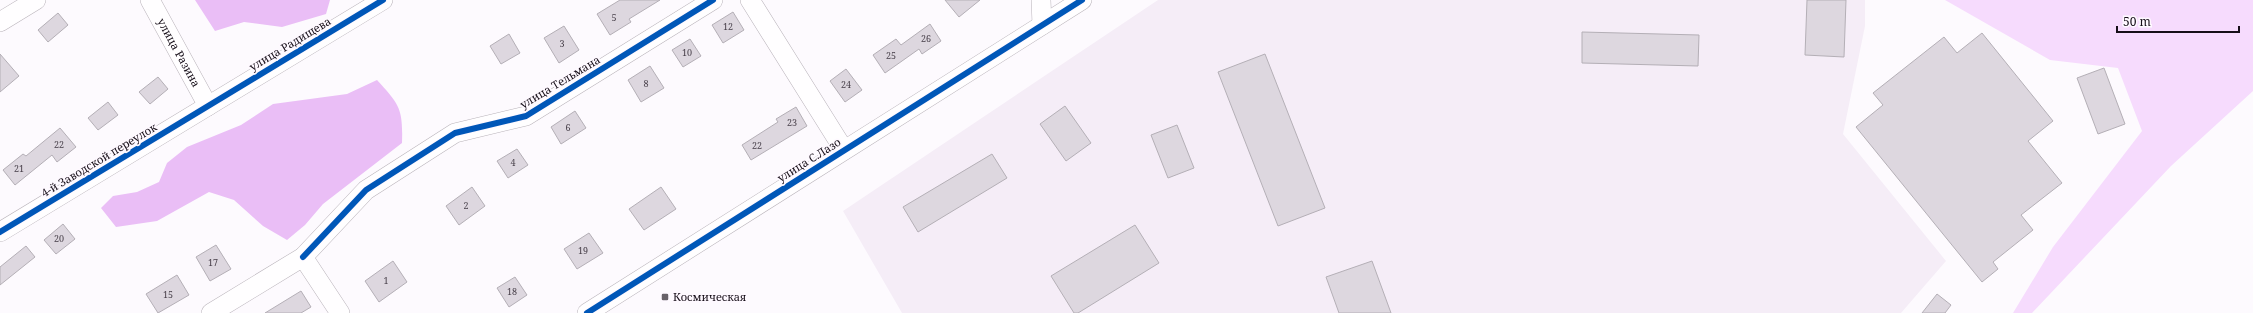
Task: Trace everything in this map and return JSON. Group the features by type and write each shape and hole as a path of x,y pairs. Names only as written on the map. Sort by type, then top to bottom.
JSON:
{"street":[{"path":"0,22 36,0"},
{"name":"улица Разина","path":"150,0 208,106"},
{"name":"улица Радищева","path":"208,106 383,0"},
{"name":"улица Тельмана","path":"211,313 303,257 366,190 455,133 526,116 713,0"},
{"path":"750,0 844,150"},
{"path":"1041,0 1042,25"},
{"name":"улица С.Лазо","path":"587,313 1082,0"},
{"name":"4-й Заводской переулок","path":"0,232 208,106"},
{"path":"303,257 340,313"}],"shaded area":[{"path":"195,0 330,0 326,14 282,27 244,22 215,31"},
{"path":"1158,0 1865,0 1865,26 1843,134 1946,261 1901,313 902,313 843,211"},
{"path":"1945,0 2253,0 2253,91 2171,166 2032,313 2013,313 2053,247 2142,131 2118,68 2050,60"},
{"path":"377,80 391,96 401,115 402,143 323,204 305,225 287,240 263,226 234,200 209,192 157,221 116,227 101,208 113,196 137,192 159,182 167,163 187,147 241,125 273,104 347,94"}],"building":[{"path":"620,0 660,0 629,19 631,22 610,35 597,14"},
{"path":"945,0 980,0 959,17"},
{"path":"1807,0 1846,0 1844,57 1805,55"},
{"path":"733,12 744,30 723,43 712,25"},
{"path":"58,13 68,25 48,42 38,30"},
{"path":"930,24 941,41 922,54 919,49 885,73 873,55 896,39 901,45"},
{"path":"564,26 579,50 559,63 544,38"},
{"path":"1582,32 1699,35 1698,66 1582,63"},
{"path":"1982,33 2053,121 2028,141 2062,183 2021,215 2033,230 1993,262 1998,269 1982,282 1856,127 1883,105 1873,93 1944,37 1957,53"},
{"path":"509,34 520,53 501,64 490,46"},
{"path":"690,39 701,56 683,67 672,50"},
{"path":"0,54 19,76 0,92"},
{"path":"1265,54 1325,208 1278,226 1218,72"},
{"path":"650,66 664,88 641,102 628,80"},
{"path":"2104,68 2125,124 2098,134 2077,78"},
{"path":"846,69 862,90 845,102 830,81"},
{"path":"158,77 168,89 150,104 139,92"},
{"path":"108,102 118,115 98,130 88,118"},
{"path":"1065,106 1091,143 1066,161 1040,124"},
{"path":"796,107 807,126 751,160 742,145 778,122 776,119"},
{"path":"575,111 586,128 561,144 551,127"},
{"path":"1177,125 1194,168 1168,178 1151,135"},
{"path":"60,128 76,147 57,162 52,155 15,185 3,170 23,154 26,156"},
{"path":"517,149 528,165 508,178 497,161"},
{"path":"992,154 1007,178 918,232 903,207"},
{"path":"472,187 485,206 459,225 446,206"},
{"path":"661,187 676,209 644,230 629,209"},
{"path":"63,224 75,239 56,254 44,240"},
{"path":"1135,225 1159,263 1078,313 1074,313 1051,276"},
{"path":"589,233 603,253 577,269 564,249"},
{"path":"216,245 231,269 210,281 196,257"},
{"path":"26,246 35,257 0,285 0,267"},
{"path":"393,261 407,282 379,302 365,281"},
{"path":"1372,261 1391,313 1339,313 1326,277"},
{"path":"177,275 189,295 158,313 146,294"},
{"path":"515,277 527,295 509,307 497,288"},
{"path":"301,291 311,307 301,313 265,313"},
{"path":"1937,294 1951,305 1945,313 1922,313"}],"cycle path":[{"path":"0,232 383,0"},
{"path":"303,257 366,190 455,133 526,116 713,0"},
{"path":"587,313 1082,0"}],"place":[{"name":"Космическая","path":"665,297"}]}
